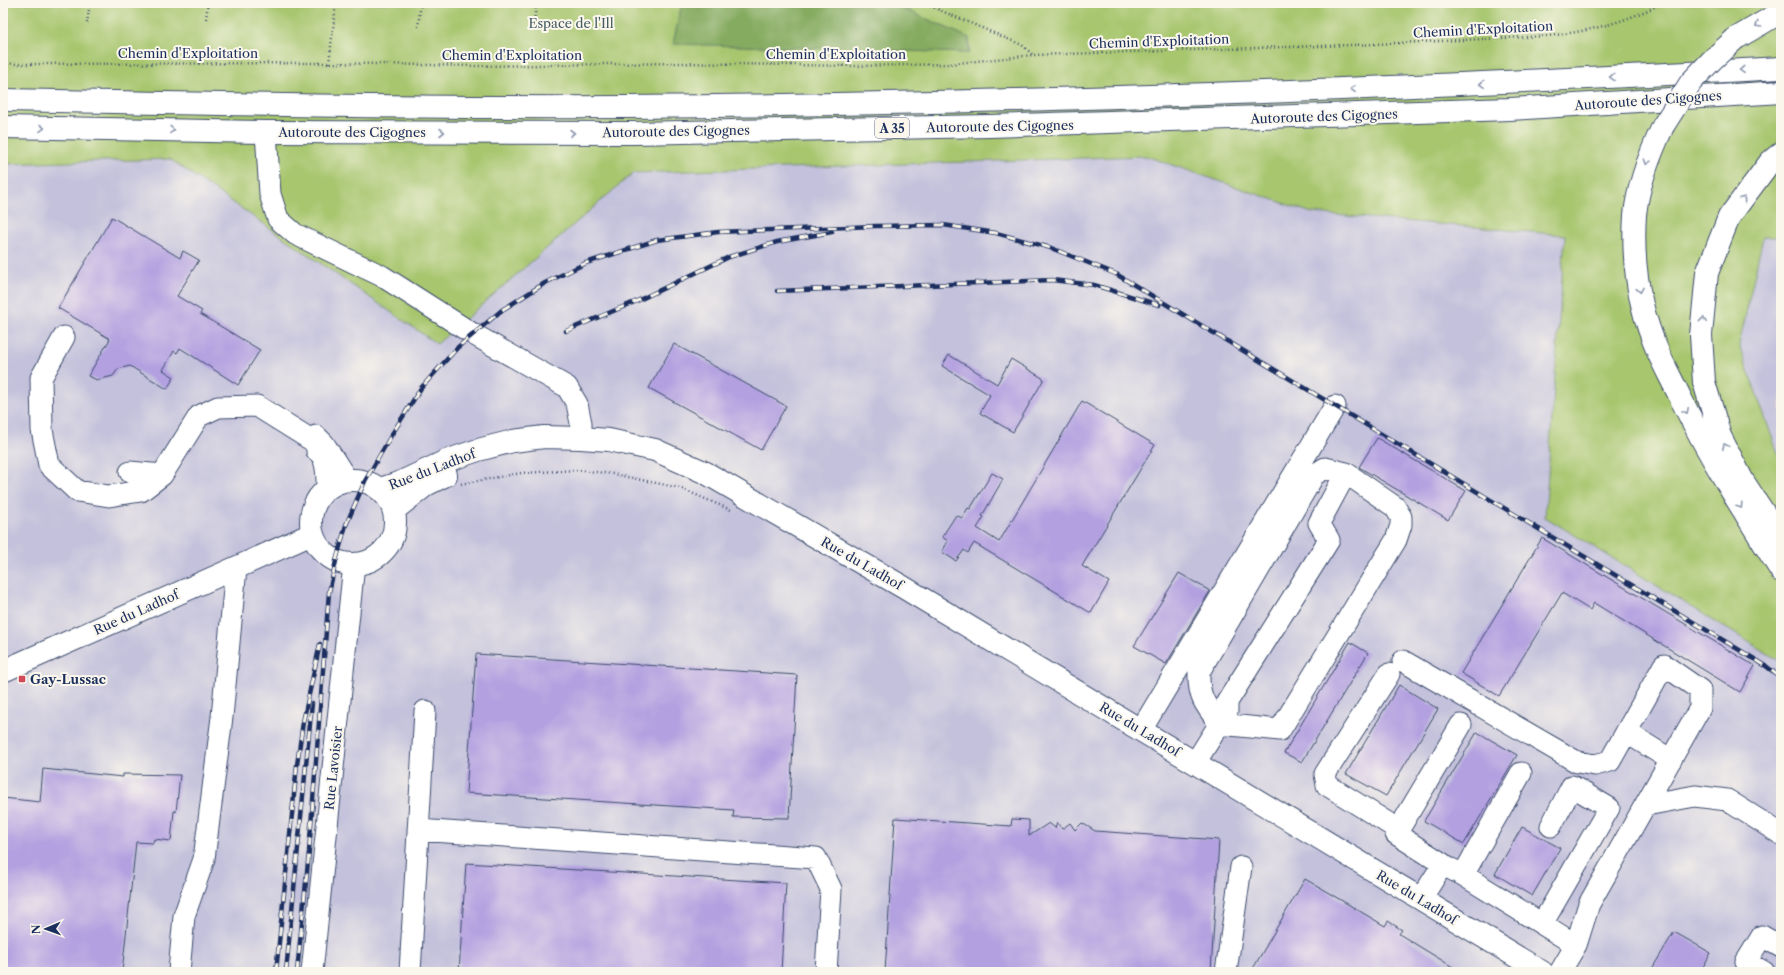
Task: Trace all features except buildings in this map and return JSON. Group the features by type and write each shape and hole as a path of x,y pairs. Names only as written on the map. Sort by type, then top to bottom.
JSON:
{"main road":[{"path":"1781,12 1735,39 1691,82 1663,126 1647,160 1635,214 1635,262 1643,306 1657,351 1699,437 1735,482 1769,530 1781,571"},
{"name":"Autoroute des Cigognes","path":"3,100 448,107 632,107 989,101 1339,90 1781,68"},
{"name":"Autoroute des Cigognes","path":"3,127 266,132 634,133 990,126 1510,109 1781,92"},
{"path":"1735,482 1704,382 1701,335 1707,273 1729,216 1770,162 1781,153"},
{"name":"Rue du Ladhof","path":"380,489 399,483 446,461 485,448 513,441 544,437 582,438 609,440 655,450 706,473 903,587 1542,972"},
{"name":"Rue du Ladhof","path":"394,510 426,485 445,476 480,463 537,452 584,450 653,460 700,475 736,490"},
{"path":"352,479 365,481 380,489 389,499 394,510 396,527 390,544 374,559 354,564 336,561 323,552 312,534 311,515 319,496 334,483 352,479"},
{"name":"Rue du Ladhof","path":"3,671 312,534"}],"street":[{"path":"266,132 270,194 278,219 295,234 382,276 473,334 567,387 577,404 582,438"},
{"path":"64,337 41,378 42,430 49,465 77,492 109,496 141,491 162,475 199,416 218,407 239,405 257,406 313,441 326,467 327,489"},
{"path":"239,405 249,399 258,399 306,426 324,444 347,480"},
{"path":"1141,730 1335,406"},
{"path":"1325,468 1346,473 1395,507 1401,517 1401,525 1396,540 1280,730 1220,724 1203,702 1198,688 1199,672 1314,475 1325,468"},
{"path":"130,472 162,475"},
{"path":"1195,763 1228,712 1227,702 1329,540 1319,523 1346,473"},
{"name":"Rue Lavoisier","path":"312,972 354,564"},
{"path":"179,972 184,916 204,859 222,717 236,568"},
{"path":"1399,830 1327,785 1325,774 1396,668 1577,762 1595,764 1610,761 1664,665 1700,690 1700,708 1589,904 1576,945 1560,972"},
{"path":"410,972 425,710"},
{"path":"1461,725 1396,834 1576,945"},
{"path":"1626,732 1671,760"},
{"path":"1463,875 1521,774"},
{"path":"1542,924 1609,808 1572,786 1551,826"},
{"path":"1646,805 1695,796 1727,800 1781,834"},
{"path":"418,830 816,858 832,889 826,972"},
{"path":"1420,899 1443,864"},
{"path":"1226,972 1240,867"},
{"path":"1764,972 1746,962 1762,936 1781,947"}],"path":[{"path":"87,23 90,3"},
{"path":"206,19 208,3"},
{"path":"313,3 336,4 329,63"},
{"path":"418,27 421,3"},
{"path":"534,25 536,3"},
{"path":"923,3 1022,45 1033,55"},
{"name":"Chemin d'Exploitation","path":"3,62 14,64 329,63 478,66 677,63 853,66 950,64 1033,55 1354,45 1547,36 1577,33 1619,23 1663,3"},
{"path":"458,485 521,473 579,470 613,474 680,488 734,512"}],"shaded area":[{"path":"1146,156 1312,213 1566,235 1545,517 1778,660 1781,665 1781,972 3,972 3,164 170,159 233,203 446,336 633,173"},
{"path":"1763,237 1781,237 1781,462 1739,345"}],"green space":[{"name":"Espace de l'Ill","path":"3,3 682,3 674,43 969,53 969,38 891,3 1781,3 1781,237 1763,237 1739,345 1781,462 1781,665 1778,660 1545,517 1565,235 1312,213 1146,156 633,173 437,344 170,159 3,164"},
{"path":"682,3 891,3 969,38 969,53 673,44"}],"railway":[{"path":"297,972 309,852 329,592 346,525 365,481 421,388 458,347 502,310 545,283 586,263 657,240 718,232 943,225 996,233 1051,248 1116,274 1766,666 1781,678"},
{"path":"566,331 637,301 729,257 777,242 832,232"},
{"path":"777,291 1052,280 1094,285 1159,305"},
{"path":"276,972 297,765 303,722 320,644"},
{"path":"286,972 312,703"}],"place":[{"name":"Gay-Lussac","path":"22,679"}]}
